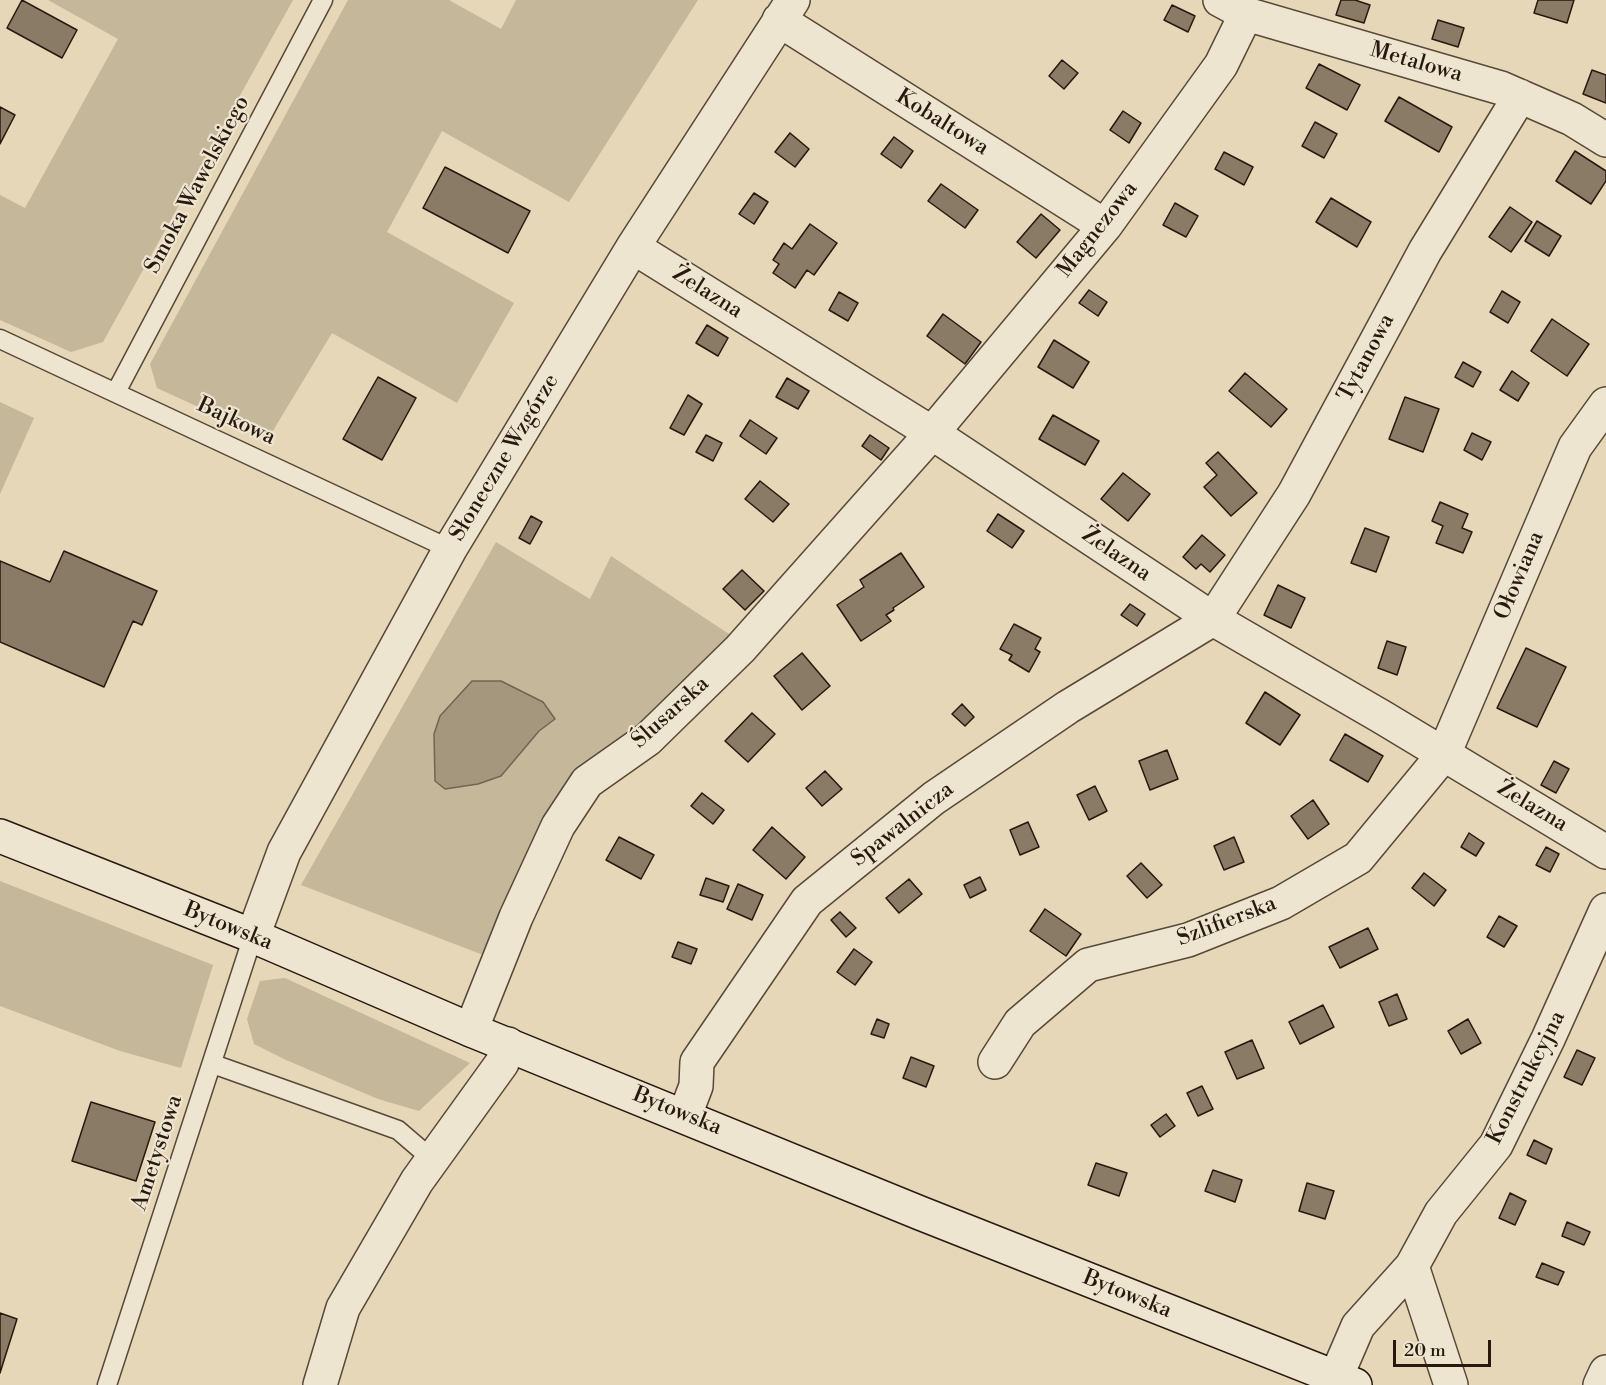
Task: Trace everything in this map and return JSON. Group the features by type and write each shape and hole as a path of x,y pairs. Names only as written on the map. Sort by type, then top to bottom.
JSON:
{"street":[{"name":"Metalowa","path":"1233,7 1501,88 1572,119 1606,140"},
{"name":"Magnezowa","path":"932,433 1105,226 1221,65 1233,7"},
{"name":"Kobaltowa","path":"786,10 1105,226"},
{"name":"Słoneczne Wzgórze","path":"254,936 284,852 450,549 633,247 786,10"},
{"name":"Tytanowa","path":"1213,619 1294,494 1425,251 1520,96"},
{"name":"Żelazna","path":"633,247 932,433 1213,619 1606,852"},
{"name":"Ołowiana","path":"1444,754 1575,447 1606,404"},
{"name":"Ślusarska","path":"471,1030 516,917 553,836 587,782 648,739 740,649 932,433"},
{"name":"Spawalnicza","path":"685,1115 696,1086 697,1062 807,901 934,798 1068,707 1213,619"},
{"name":"Szlifierska","path":"995,1062 1020,1023 1088,965 1188,940 1281,903 1358,858 1444,754"},
{"name":"Bytowska","path":"0,836 254,936 471,1030 685,1115 920,1213 1346,1381"},
{"name":"Konstrukcyjna","path":"1346,1381 1358,1326 1412,1266 1441,1214 1496,1145 1548,1039 1606,910"},
{"path":"320,1385 343,1308 417,1181 502,1062 508,1044"},
{"path":"1412,1266 1451,1385"},
{"path":"1600,1385 1606,1372"}],"lane":[{"name":"Smoka Wawelskiego","path":"116,392 323,0"},
{"name":"Bajkowa","path":"0,339 450,549"},
{"name":"Ametystowa","path":"107,1385 254,936"},
{"path":"213,1064 398,1130 433,1160"}],"shaded area":[{"path":"48,0 293,0 103,342 71,352 0,320 0,195 25,208 118,39"},
{"path":"348,0 449,0 501,29 516,0 698,0 569,202 442,131 387,232 514,303 457,403 332,333 268,439 157,388 150,364"},
{"path":"0,402 34,418 0,494"},
{"path":"496,542 590,599 611,556 741,642 580,777 491,958 301,885","holes":["524,694 543,702 555,719 539,731 501,776 478,784 445,789 434,764 434,750"]},
{"path":"472,681 501,681 543,702 555,719 539,731 501,776 478,784 445,789 435,781 434,734 440,716"},
{"path":"0,881 213,965 181,1068 120,1051 0,1006"},
{"path":"284,978 470,1063 419,1111 378,1099 286,1060 254,1044 247,1019 260,981"}],"building":[{"path":"22,0 77,30 62,58 7,28"},
{"path":"1341,0 1355,0 1370,5 1364,23 1336,15"},
{"path":"1538,0 1574,0 1567,23 1534,13"},
{"path":"1172,5 1195,16 1188,32 1164,20"},
{"path":"1438,20 1464,28 1458,47 1432,39"},
{"path":"1062,60 1078,73 1064,89 1049,76"},
{"path":"1319,64 1360,85 1347,110 1306,88"},
{"path":"1592,70 1606,75 1606,103 1583,94"},
{"path":"1399,97 1452,127 1439,152 1385,121"},
{"path":"0,107 15,115 0,144"},
{"path":"1123,111 1141,123 1129,143 1110,130"},
{"path":"1315,122 1337,134 1324,158 1302,146"},
{"path":"790,133 809,149 795,167 775,152"},
{"path":"894,137 913,151 901,168 881,154"},
{"path":"1575,151 1606,171 1606,181 1591,204 1556,181"},
{"path":"1224,152 1253,167 1244,185 1215,169"},
{"path":"445,167 530,211 508,253 423,208"},
{"path":"941,184 978,210 965,228 928,201"},
{"path":"754,193 768,202 754,224 739,214"},
{"path":"1331,198 1371,222 1357,247 1316,222"},
{"path":"1175,203 1198,216 1186,237 1163,225"},
{"path":"1510,207 1532,222 1511,252 1489,237"},
{"path":"1041,214 1060,230 1036,258 1017,242"},
{"path":"1537,221 1561,236 1549,256 1525,241"},
{"path":"810,224 837,243 814,275 807,270 795,288 773,273 779,264 773,260 784,243 792,249"},
{"path":"1089,290 1107,302 1098,316 1079,303"},
{"path":"1502,291 1520,302 1508,323 1490,312"},
{"path":"839,292 858,303 848,321 829,310"},
{"path":"943,314 981,342 965,364 927,336"},
{"path":"1552,319 1589,344 1567,376 1531,351"},
{"path":"707,325 728,338 718,356 696,343"},
{"path":"1054,340 1089,362 1073,388 1038,367"},
{"path":"1463,362 1481,372 1473,387 1455,377"},
{"path":"1512,371 1529,383 1518,401 1500,390"},
{"path":"1245,373 1287,409 1271,427 1229,391"},
{"path":"378,377 416,398 382,460 343,439"},
{"path":"787,378 809,391 798,409 776,397"},
{"path":"688,395 702,404 684,435 670,428"},
{"path":"1405,397 1439,409 1423,452 1389,439"},
{"path":"1053,415 1099,441 1085,465 1039,439"},
{"path":"750,420 777,438 766,454 740,436"},
{"path":"1472,433 1491,442 1482,460 1464,450"},
{"path":"706,435 722,443 713,461 696,452"},
{"path":"870,435 889,448 881,460 862,446"},
{"path":"1218,452 1257,493 1231,516 1204,487 1217,475 1206,463"},
{"path":"1123,473 1150,494 1128,521 1101,499"},
{"path":"760,481 789,504 773,522 745,499"},
{"path":"1440,502 1468,514 1462,528 1472,532 1463,553 1436,543 1443,526 1432,521"},
{"path":"998,514 1024,531 1012,548 987,531"},
{"path":"531,516 542,522 530,544 519,538"},
{"path":"1365,528 1389,537 1376,572 1351,563"},
{"path":"1202,535 1225,555 1210,572 1201,564 1196,569 1183,557"},
{"path":"64,551 157,591 142,625 133,621 104,687 0,642 0,561 50,582"},
{"path":"901,553 924,587 886,615 891,621 861,641 837,605 864,587 860,580"},
{"path":"742,570 764,591 745,610 723,589"},
{"path":"1278,585 1305,598 1291,628 1264,615"},
{"path":"1130,604 1145,614 1137,626 1121,615"},
{"path":"1014,624 1041,638 1035,649 1040,652 1029,672 1009,660 1012,655 1000,649"},
{"path":"1387,641 1406,647 1397,675 1378,668"},
{"path":"1526,648 1566,667 1537,727 1497,708"},
{"path":"802,653 830,686 802,710 774,676"},
{"path":"1265,692 1300,715 1280,745 1246,723"},
{"path":"962,704 974,717 965,726 952,714"},
{"path":"752,713 775,734 748,762 725,741"},
{"path":"1345,734 1383,756 1368,782 1330,760"},
{"path":"1167,750 1178,779 1150,790 1139,761"},
{"path":"1554,761 1569,769 1556,793 1541,785"},
{"path":"825,771 842,789 822,806 806,788"},
{"path":"1095,786 1107,811 1089,820 1077,795"},
{"path":"702,793 724,810 713,824 691,806"},
{"path":"1313,800 1329,824 1308,839 1291,816"},
{"path":"1028,822 1039,847 1020,855 1010,830"},
{"path":"772,827 805,857 786,879 753,850"},
{"path":"1469,833 1484,843 1476,856 1461,847"},
{"path":"619,837 654,855 641,879 606,860"},
{"path":"1234,837 1244,862 1224,870 1214,846"},
{"path":"1546,847 1559,854 1550,872 1536,865"},
{"path":"1141,863 1162,885 1147,898 1127,876"},
{"path":"1424,873 1446,890 1434,906 1412,888"},
{"path":"980,877 986,890 970,898 964,885"},
{"path":"706,878 729,886 723,902 700,895"},
{"path":"909,879 922,894 899,913 886,898"},
{"path":"738,884 763,895 752,920 727,909"},
{"path":"1045,909 1081,934 1066,956 1030,931"},
{"path":"840,912 856,928 846,937 831,920"},
{"path":"1499,916 1517,926 1504,947 1487,937"},
{"path":"1368,928 1378,949 1340,968 1329,947"},
{"path":"678,942 697,949 691,964 672,957"},
{"path":"854,949 872,962 855,985 837,972"},
{"path":"1397,994 1407,1019 1389,1026 1379,1002"},
{"path":"1323,1005 1334,1027 1300,1044 1289,1022"},
{"path":"877,1019 889,1024 884,1038 871,1034"},
{"path":"1468,1019 1481,1043 1461,1054 1448,1031"},
{"path":"1252,1040 1264,1068 1237,1079 1225,1052"},
{"path":"1577,1050 1595,1058 1582,1085 1564,1077"},
{"path":"911,1057 934,1066 926,1087 903,1078"},
{"path":"1202,1086 1213,1109 1198,1116 1187,1093"},
{"path":"91,1102 155,1122 136,1181 72,1161"},
{"path":"1166,1114 1175,1126 1160,1137 1151,1125"},
{"path":"1534,1140 1552,1149 1546,1164 1527,1155"},
{"path":"1096,1163 1127,1173 1119,1196 1088,1185"},
{"path":"1213,1170 1242,1180 1235,1202 1205,1191"},
{"path":"1307,1183 1334,1191 1325,1219 1299,1211"},
{"path":"1510,1193 1526,1201 1515,1225 1499,1218"},
{"path":"1567,1222 1590,1232 1584,1245 1562,1236"},
{"path":"1542,1263 1564,1272 1558,1285 1536,1277"},
{"path":"0,1313 17,1319 0,1373"}]}
